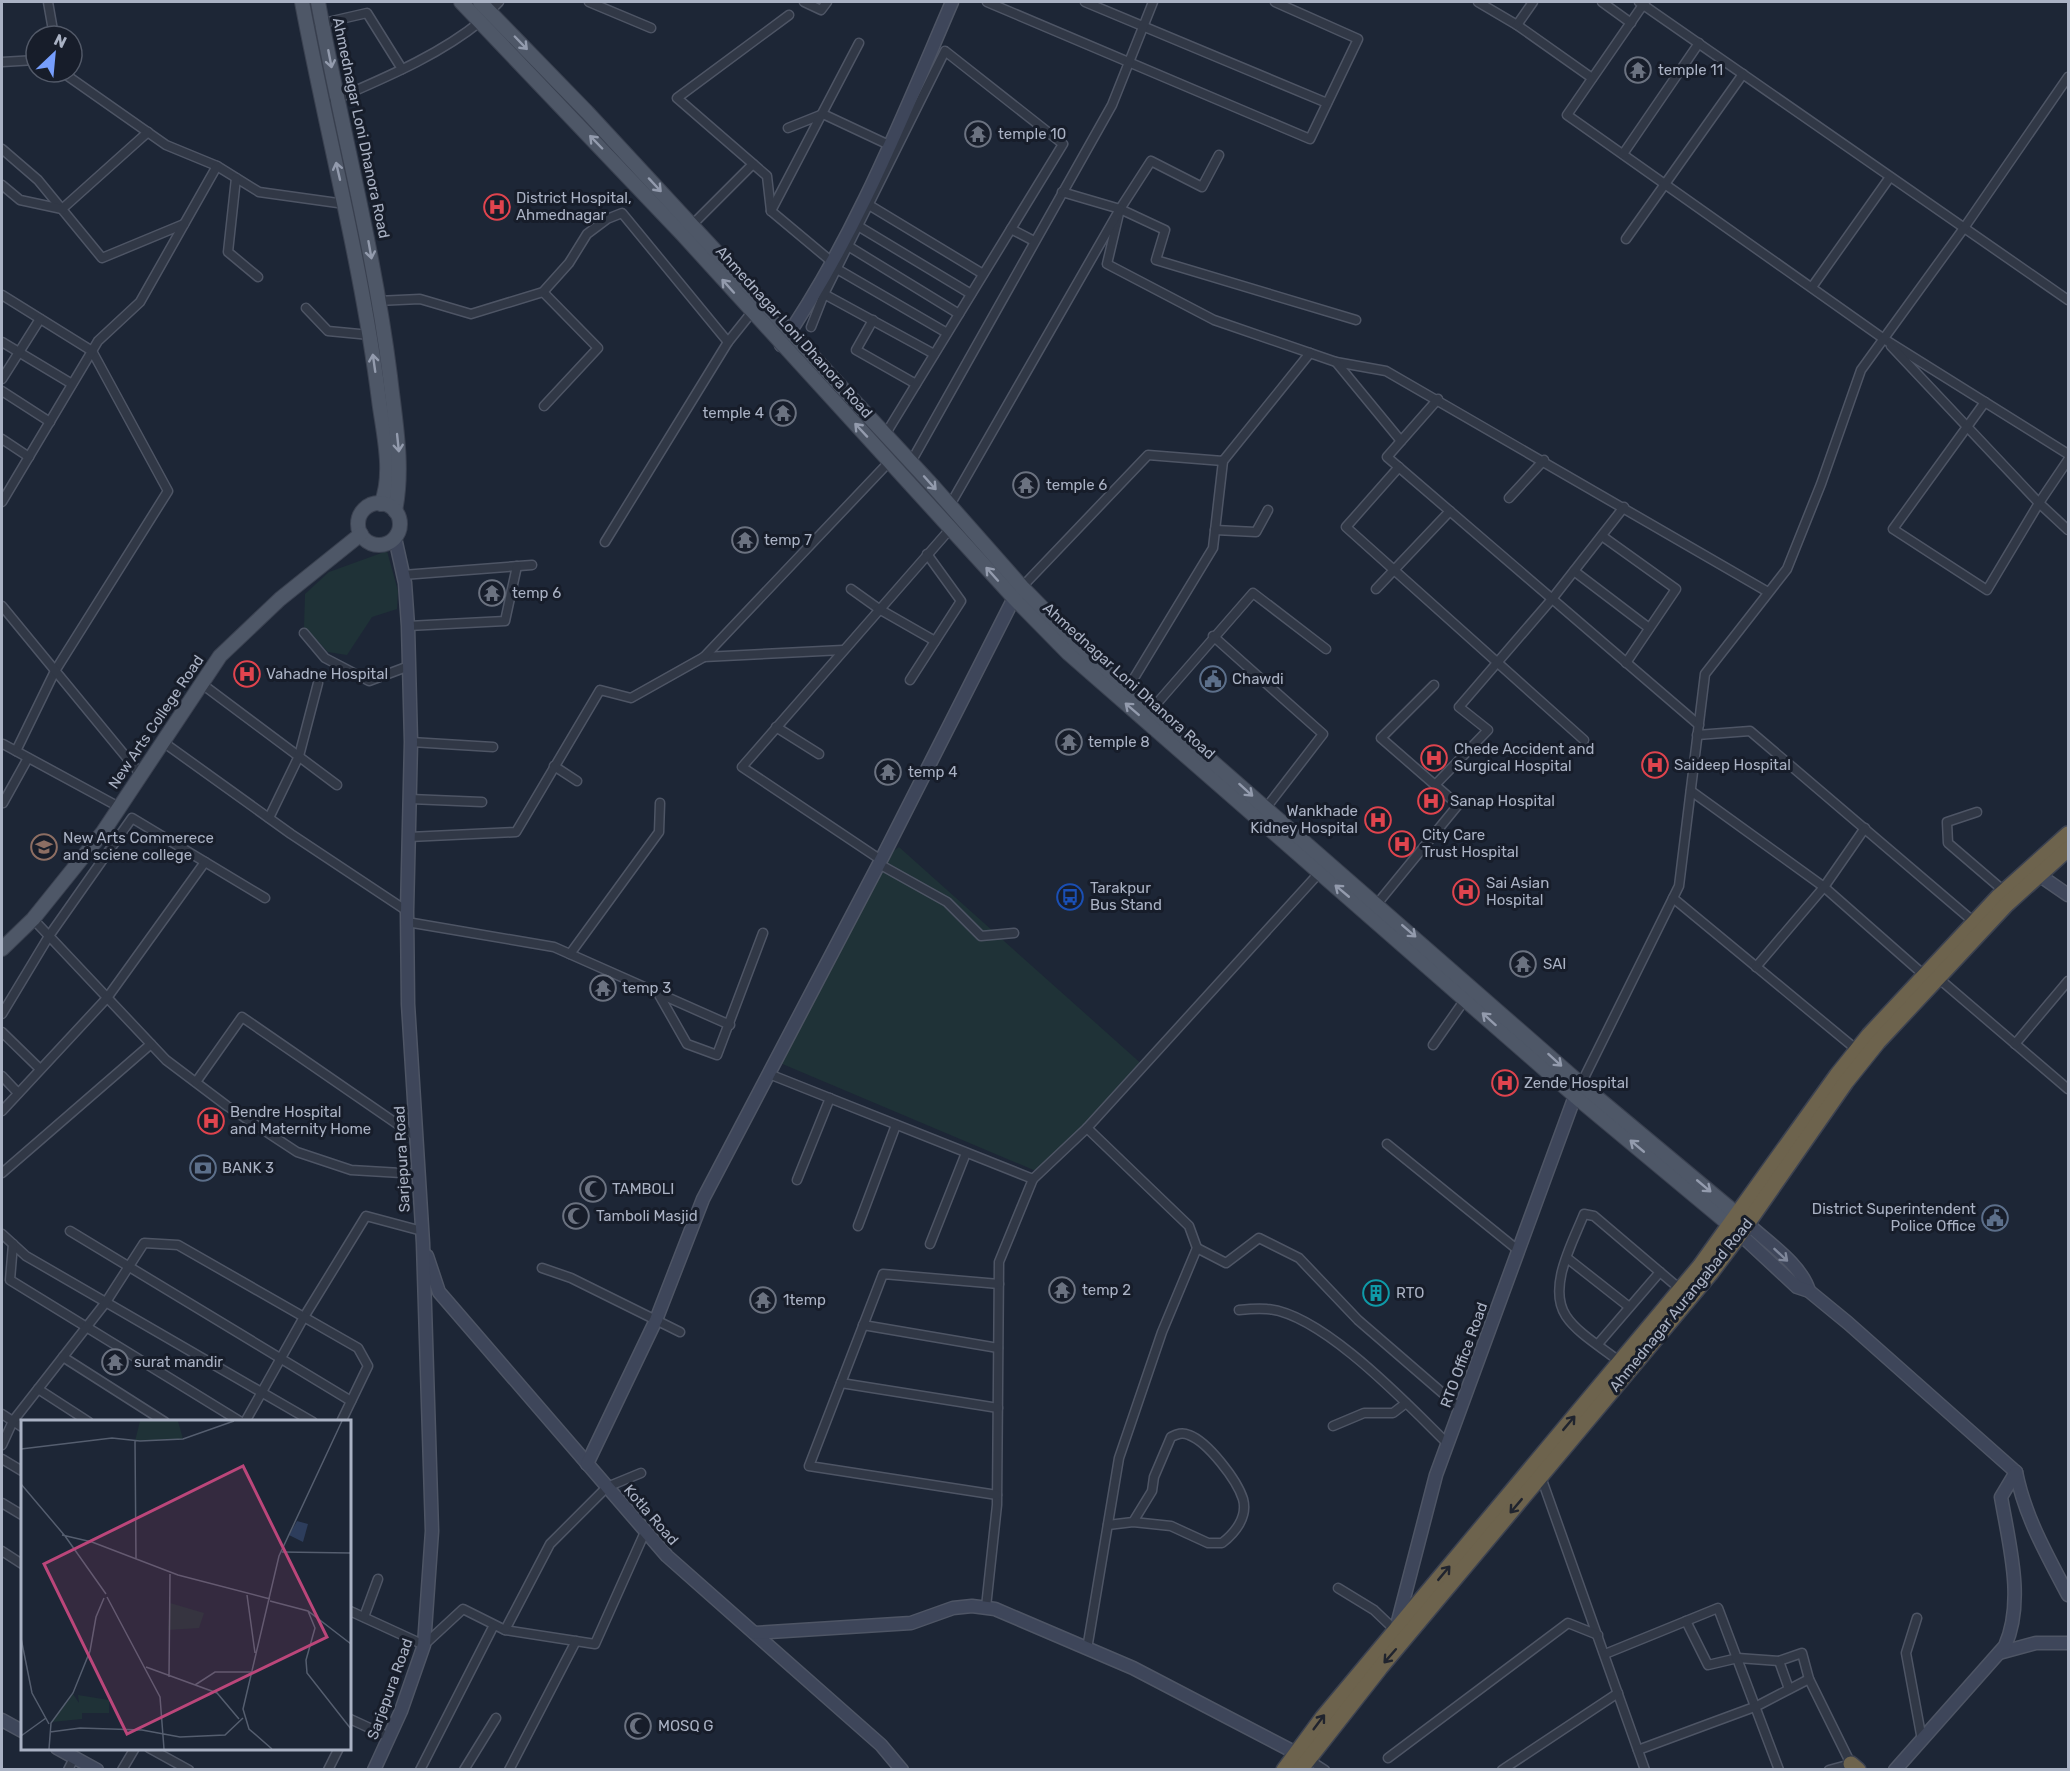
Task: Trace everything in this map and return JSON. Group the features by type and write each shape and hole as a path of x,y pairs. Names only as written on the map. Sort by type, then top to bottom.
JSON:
{"highway":[{"path":"1284,1770 1302,1760 1323,1717 1680,1289 1739,1224 1857,1050 1930,976 1974,922 2004,891 2068,834"},
{"name":"Ahmednagar Aurangabad Road","path":"1302,1760 1541,1477 1930,976 2068,849"}],"main road":[{"name":"Ahmednagar Loni Dhanora Road","path":"302,2 370,335 385,452 386,483 381,504"},
{"name":"Ahmednagar Loni Dhanora Road","path":"318,2 353,162 379,301 398,446 400,489 395,511"},
{"name":"Ahmednagar Loni Dhanora Road","path":"461,2 487,9 692,225 950,505 1068,653 1466,998 1739,1224"},
{"name":"Ahmednagar Loni Dhanora Road","path":"487,9 620,167 951,528 1018,592 1377,904 1578,1090"},
{"path":"381,504 395,511 400,520 400,529 395,538 387,544 377,545 368,542 358,526 363,511 370,506 381,504"},
{"name":"New Arts College Road","path":"2,950 33,919 119,807 220,656 280,599 361,534"}],"street":[{"path":"48,2 52,24"},
{"path":"589,2 651,28"},
{"path":"804,2 821,10 827,2"},
{"path":"811,327 835,265 952,2"},
{"path":"987,2 1310,139 1358,39 1275,2"},
{"path":"1085,2 1327,103"},
{"path":"911,462 1112,105 1152,2"},
{"path":"1478,2 1517,25 1592,78"},
{"path":"1517,25 1533,2"},
{"path":"1602,2 1631,23"},
{"path":"2068,300 1642,2 1631,23 1567,115 1884,339 2068,454"},
{"path":"323,106 402,69 466,33 487,9"},
{"path":"307,27 367,13 402,69"},
{"path":"789,15 677,98 767,176 771,212 835,265 947,333"},
{"path":"771,212 860,43"},
{"path":"1623,154 1699,43"},
{"path":"781,345 848,246 945,51 1063,144 885,435"},
{"path":"2,62 24,61"},
{"path":"1626,238 1743,74"},
{"path":"1578,1090 1679,886 1705,675 1787,568 1821,484 1861,370 1964,228 2068,77"},
{"path":"79,84 166,145 217,166 259,192 345,204"},
{"path":"788,128 823,114 889,145"},
{"path":"62,209 148,132"},
{"path":"2,149 38,180 102,258 184,223"},
{"path":"950,505 1120,209 1151,161 1202,187 1219,155"},
{"path":"692,225 753,164"},
{"path":"3,496 99,341 140,302 217,166"},
{"path":"1812,287 1890,177"},
{"path":"236,178 228,252 258,277"},
{"path":"2,185 20,200 62,209"},
{"path":"1062,192 1120,209 1165,230 1156,260 1356,320"},
{"path":"869,205 983,274"},
{"path":"1120,209 1107,264 1214,320 1336,362 1386,371 1544,460 1768,592"},
{"path":"363,302 420,299 471,314 543,292 569,263 587,234 607,219 622,213 728,342"},
{"path":"858,226 971,294"},
{"path":"1011,229 1034,241"},
{"path":"848,246 959,314"},
{"path":"543,292 598,348 544,406"},
{"path":"824,294 934,354"},
{"path":"2,295 92,351 168,491 55,671 16,751"},
{"path":"306,308 328,330 370,335"},
{"path":"605,542 728,342 752,312"},
{"path":"2,379 40,319"},
{"path":"873,320 856,350 916,384"},
{"path":"1884,339 2039,503 2068,530"},
{"path":"2,342 72,384"},
{"path":"1128,688 1213,548 1223,461 1310,353"},
{"path":"1336,362 1401,441"},
{"path":"2,391 50,422"},
{"path":"1438,399 1387,457 1699,725"},
{"path":"1985,402 1893,529 1987,590 2039,503 2068,460"},
{"path":"2,439 29,457"},
{"path":"587,1464 656,1320 703,1199 880,862 1018,592 1148,455 1223,461"},
{"path":"1509,498 1544,460"},
{"path":"409,837 516,832 600,690 631,698 704,657 890,461"},
{"path":"1399,467 1346,527 1584,740"},
{"path":"1435,784 1488,730 1459,707 1496,661 1552,599 1624,507"},
{"path":"1215,530 1256,532 1268,510"},
{"path":"1376,590 1450,511"},
{"path":"951,528 742,767 880,862 947,902 981,936 1014,933"},
{"path":"1602,536 1676,589 1626,663"},
{"name":"Sarjepura Road","path":"374,1770 424,1646 432,1531 422,1237 407,916 411,742 408,626 403,575 395,538"},
{"path":"910,680 961,601 927,554"},
{"path":"403,575 532,565"},
{"path":"408,626 505,621 517,566"},
{"path":"1575,571 1649,628"},
{"path":"851,589 879,609 935,641"},
{"path":"1152,709 1213,636 1253,593 1326,649"},
{"path":"2,606 141,775"},
{"path":"304,633 325,658 369,681 409,666"},
{"path":"1213,636 1323,734 1266,808"},
{"path":"704,657 843,650"},
{"path":"268,818 299,756 318,683"},
{"path":"202,684 337,785"},
{"path":"1377,904 1458,805 1381,738 1434,685"},
{"path":"776,727 819,754"},
{"path":"1697,735 1750,731 1974,922"},
{"path":"163,742 407,916 554,947 730,1024"},
{"path":"411,742 493,747"},
{"path":"3,744 119,807"},
{"path":"3,803 28,758"},
{"path":"554,766 577,780"},
{"path":"1691,791 1824,887 2068,1089"},
{"path":"410,799 482,802"},
{"path":"570,954 659,832 660,803"},
{"path":"1977,812 1947,822 1948,843 2004,891"},
{"path":"2,1014 49,936 132,818 265,898"},
{"path":"1756,968 1824,887 1865,828"},
{"path":"2,1111 107,998 205,862"},
{"path":"986,1607 998,1495 999,1262 1033,1179 1087,1128 1320,872"},
{"path":"2039,874 2068,895"},
{"path":"1673,898 1857,1050"},
{"path":"33,919 166,1060 297,1152 351,1170 418,1173"},
{"path":"658,993 687,1044 717,1055 763,933"},
{"path":"2015,1044 2068,981"},
{"path":"1433,1045 1466,998"},
{"path":"196,1082 242,1017 416,1137"},
{"path":"2,1032 40,1069"},
{"path":"2,1173 151,1044"},
{"path":"769,1074 1033,1179"},
{"path":"2,1076 18,1093"},
{"name":"RTO Office Road","path":"1395,1630 1436,1475 1578,1090"},
{"path":"797,1180 830,1098"},
{"path":"858,1226 896,1125"},
{"path":"1087,1128 1190,1226 1197,1248 1162,1332 1119,1458 1088,1649"},
{"path":"1387,1144 1519,1251"},
{"path":"930,1244 966,1153"},
{"path":"1620,1362 1575,1326 1566,1316 1562,1305 1562,1272 1584,1214 1594,1216 1680,1289"},
{"path":"244,1420 264,1393 304,1317 366,1216 422,1237"},
{"path":"1739,1224 1805,1280 1809,1291 1938,1401 2016,1472 2022,1501 2040,1543 2068,1595"},
{"path":"70,1231 127,1268 351,1401"},
{"path":"2,1234 26,1256 310,1420"},
{"name":"Kotla Road","path":"422,1237 439,1292 645,1532 667,1556 881,1744 902,1770"},
{"path":"1197,1248 1226,1263 1259,1238 1299,1258 1358,1320 1461,1409"},
{"path":"2,1445 13,1421 106,1302 144,1243 178,1245 358,1348 368,1366 342,1420"},
{"path":"13,1244 10,1280 240,1420"},
{"path":"1567,1258 1628,1306"},
{"path":"542,1268 572,1278 680,1332"},
{"path":"1598,1344 1628,1306 1660,1272"},
{"path":"998,1495 809,1466 883,1274 999,1284"},
{"path":"1239,1310 1269,1309 1290,1316 1319,1331 1348,1352 1407,1402 1448,1443"},
{"path":"863,1325 998,1348"},
{"path":"63,1357 162,1420"},
{"path":"841,1383 998,1408"},
{"path":"38,1389 86,1420"},
{"path":"1333,1426 1364,1413 1393,1413 1407,1402"},
{"path":"2,1414 21,1426"},
{"path":"1108,1525 1133,1522 1171,1526 1208,1543 1222,1543 1239,1526 1243,1517 1243,1498 1228,1473 1206,1448 1190,1435 1180,1433 1171,1437 1164,1448 1152,1491 1133,1522"},
{"path":"2,1459 21,1470"},
{"path":"1895,1770 1999,1653 2013,1629 2013,1571 2001,1497 2016,1472"},
{"path":"505,1630 550,1544 607,1487 641,1473"},
{"path":"1541,1477 1645,1770"},
{"path":"2,1503 21,1514"},
{"path":"351,1611 424,1646 463,1609 505,1630 595,1644 645,1532"},
{"path":"2,1551 21,1563"},
{"path":"364,1617 378,1579"},
{"path":"1338,1588 1374,1610 1395,1630"},
{"path":"755,1633 911,1623 953,1608 995,1609 1133,1668 1302,1760 1325,1770"},
{"path":"1605,1654 1718,1608 1757,1706 1779,1770"},
{"path":"1917,1618 1906,1653 1922,1740"},
{"path":"1686,1622 1708,1665 1738,1658 1779,1661 1802,1653 1809,1679 1854,1767 1829,1770"},
{"path":"1388,1758 1569,1623 1598,1635"},
{"path":"420,1770 494,1624"},
{"path":"512,1768 576,1641"},
{"path":"1999,1653 2036,1643 2068,1643"},
{"path":"1779,1661 1789,1689"},
{"path":"1638,1750 1757,1706 1809,1679"},
{"path":"1502,1770 1618,1693"},
{"path":"464,1770 496,1718"},
{"path":"2,1721 21,1730"},
{"path":"351,1723 389,1737"},
{"path":"59,1750 96,1770"},
{"path":"122,1770 134,1750"},
{"path":"152,1750 189,1770"},
{"path":"328,1770 338,1750"},
{"path":"68,1770 74,1758"}],"green space":[{"path":"387,551 398,591 397,609 372,617 347,655 328,652 304,627 305,594 329,572"},
{"path":"899,847 1145,1067 1036,1171 773,1060 881,860"}],"place":[{"name":"temple 11","path":"1638,70"},
{"name":"temple 10","path":"978,134"},
{"name":"District Hospital, Ahmednagar","path":"497,207"},
{"name":"temple 4","path":"783,413"},
{"name":"temple 6","path":"1026,485"},
{"name":"temp 7","path":"745,540"},
{"name":"temp 6","path":"492,593"},
{"name":"Vahadne Hospital","path":"247,674"},
{"name":"Chawdi","path":"1213,679"},
{"name":"temple 8","path":"1069,742"},
{"name":"Chede Accident and Surgical Hospital","path":"1434,758"},
{"name":"Saideep Hospital","path":"1655,765"},
{"name":"temp 4","path":"888,772"},
{"name":"Sanap Hospital","path":"1431,801"},
{"name":"Wankhade Kidney Hospital","path":"1378,820"},
{"name":"City Care Trust Hospital","path":"1402,844"},
{"name":"New Arts Commerece and sciene college","path":"44,847"},
{"name":"Sai Asian Hospital","path":"1466,892"},
{"name":"Tarakpur Bus Stand","path":"1070,897"},
{"name":"SAI","path":"1523,964"},
{"name":"temp 3","path":"603,988"},
{"name":"Zende Hospital","path":"1505,1083"},
{"name":"Bendre Hospital and Maternity Home","path":"211,1121"},
{"name":"BANK 3","path":"203,1168"},
{"name":"TAMBOLI","path":"593,1189"},
{"name":"Tamboli Masjid","path":"576,1216"},
{"name":"District Superintendent Police Office","path":"1995,1218"},
{"name":"temp 2","path":"1062,1290"},
{"name":"RTO","path":"1376,1293"},
{"name":"1temp","path":"763,1300"},
{"name":"surat mandir","path":"115,1362"},
{"name":"MOSQ G","path":"638,1726"}]}
